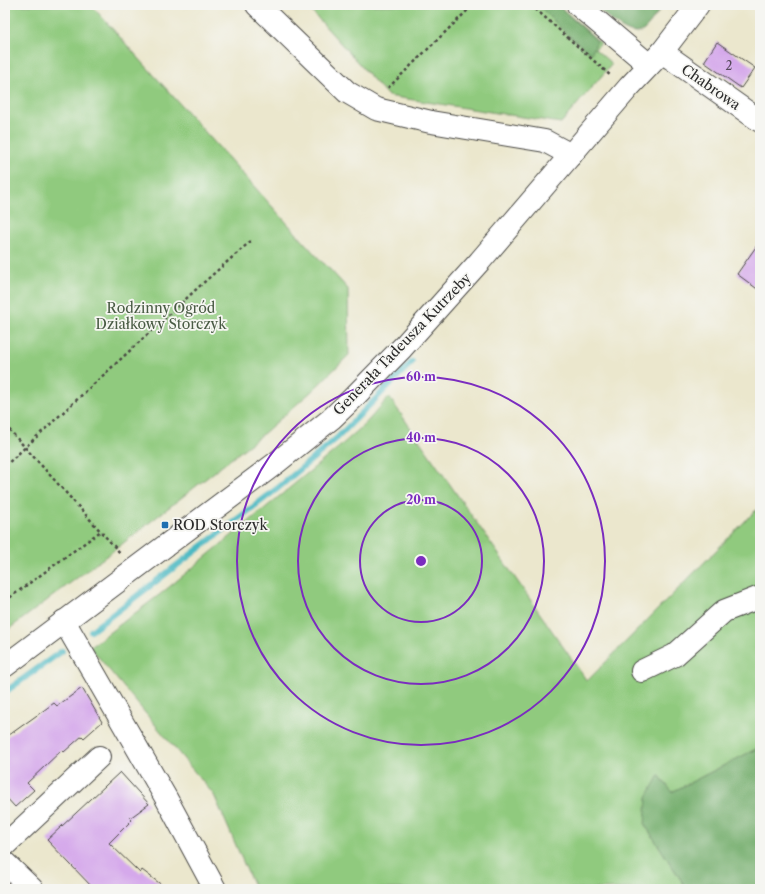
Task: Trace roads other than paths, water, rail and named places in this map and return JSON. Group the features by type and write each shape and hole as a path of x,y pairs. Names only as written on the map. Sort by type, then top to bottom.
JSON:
{"street":[{"path":"257,5 347,92 376,109 431,122 545,141 571,155"},
{"name":"Chabrowa","path":"578,5 653,62 760,121"},
{"name":"Generała Tadeusza Kutrzeby","path":"5,666 276,463 352,399 402,348 480,261 653,62 698,5"},
{"path":"642,671 675,656 724,611 760,597"},
{"path":"64,621 166,798 215,889"},
{"path":"5,845 99,757"},
{"path":"5,863 32,889"}],"waterway":[{"path":"91,631 278,488 337,438 412,362"},
{"path":"5,692 62,651"}],"place":[{"name":"ROD Storczyk","path":"165,525"}],"park label":[{"name":"Rodzinny Ogród Działkowy Storczyk","path":"161,316"}]}
